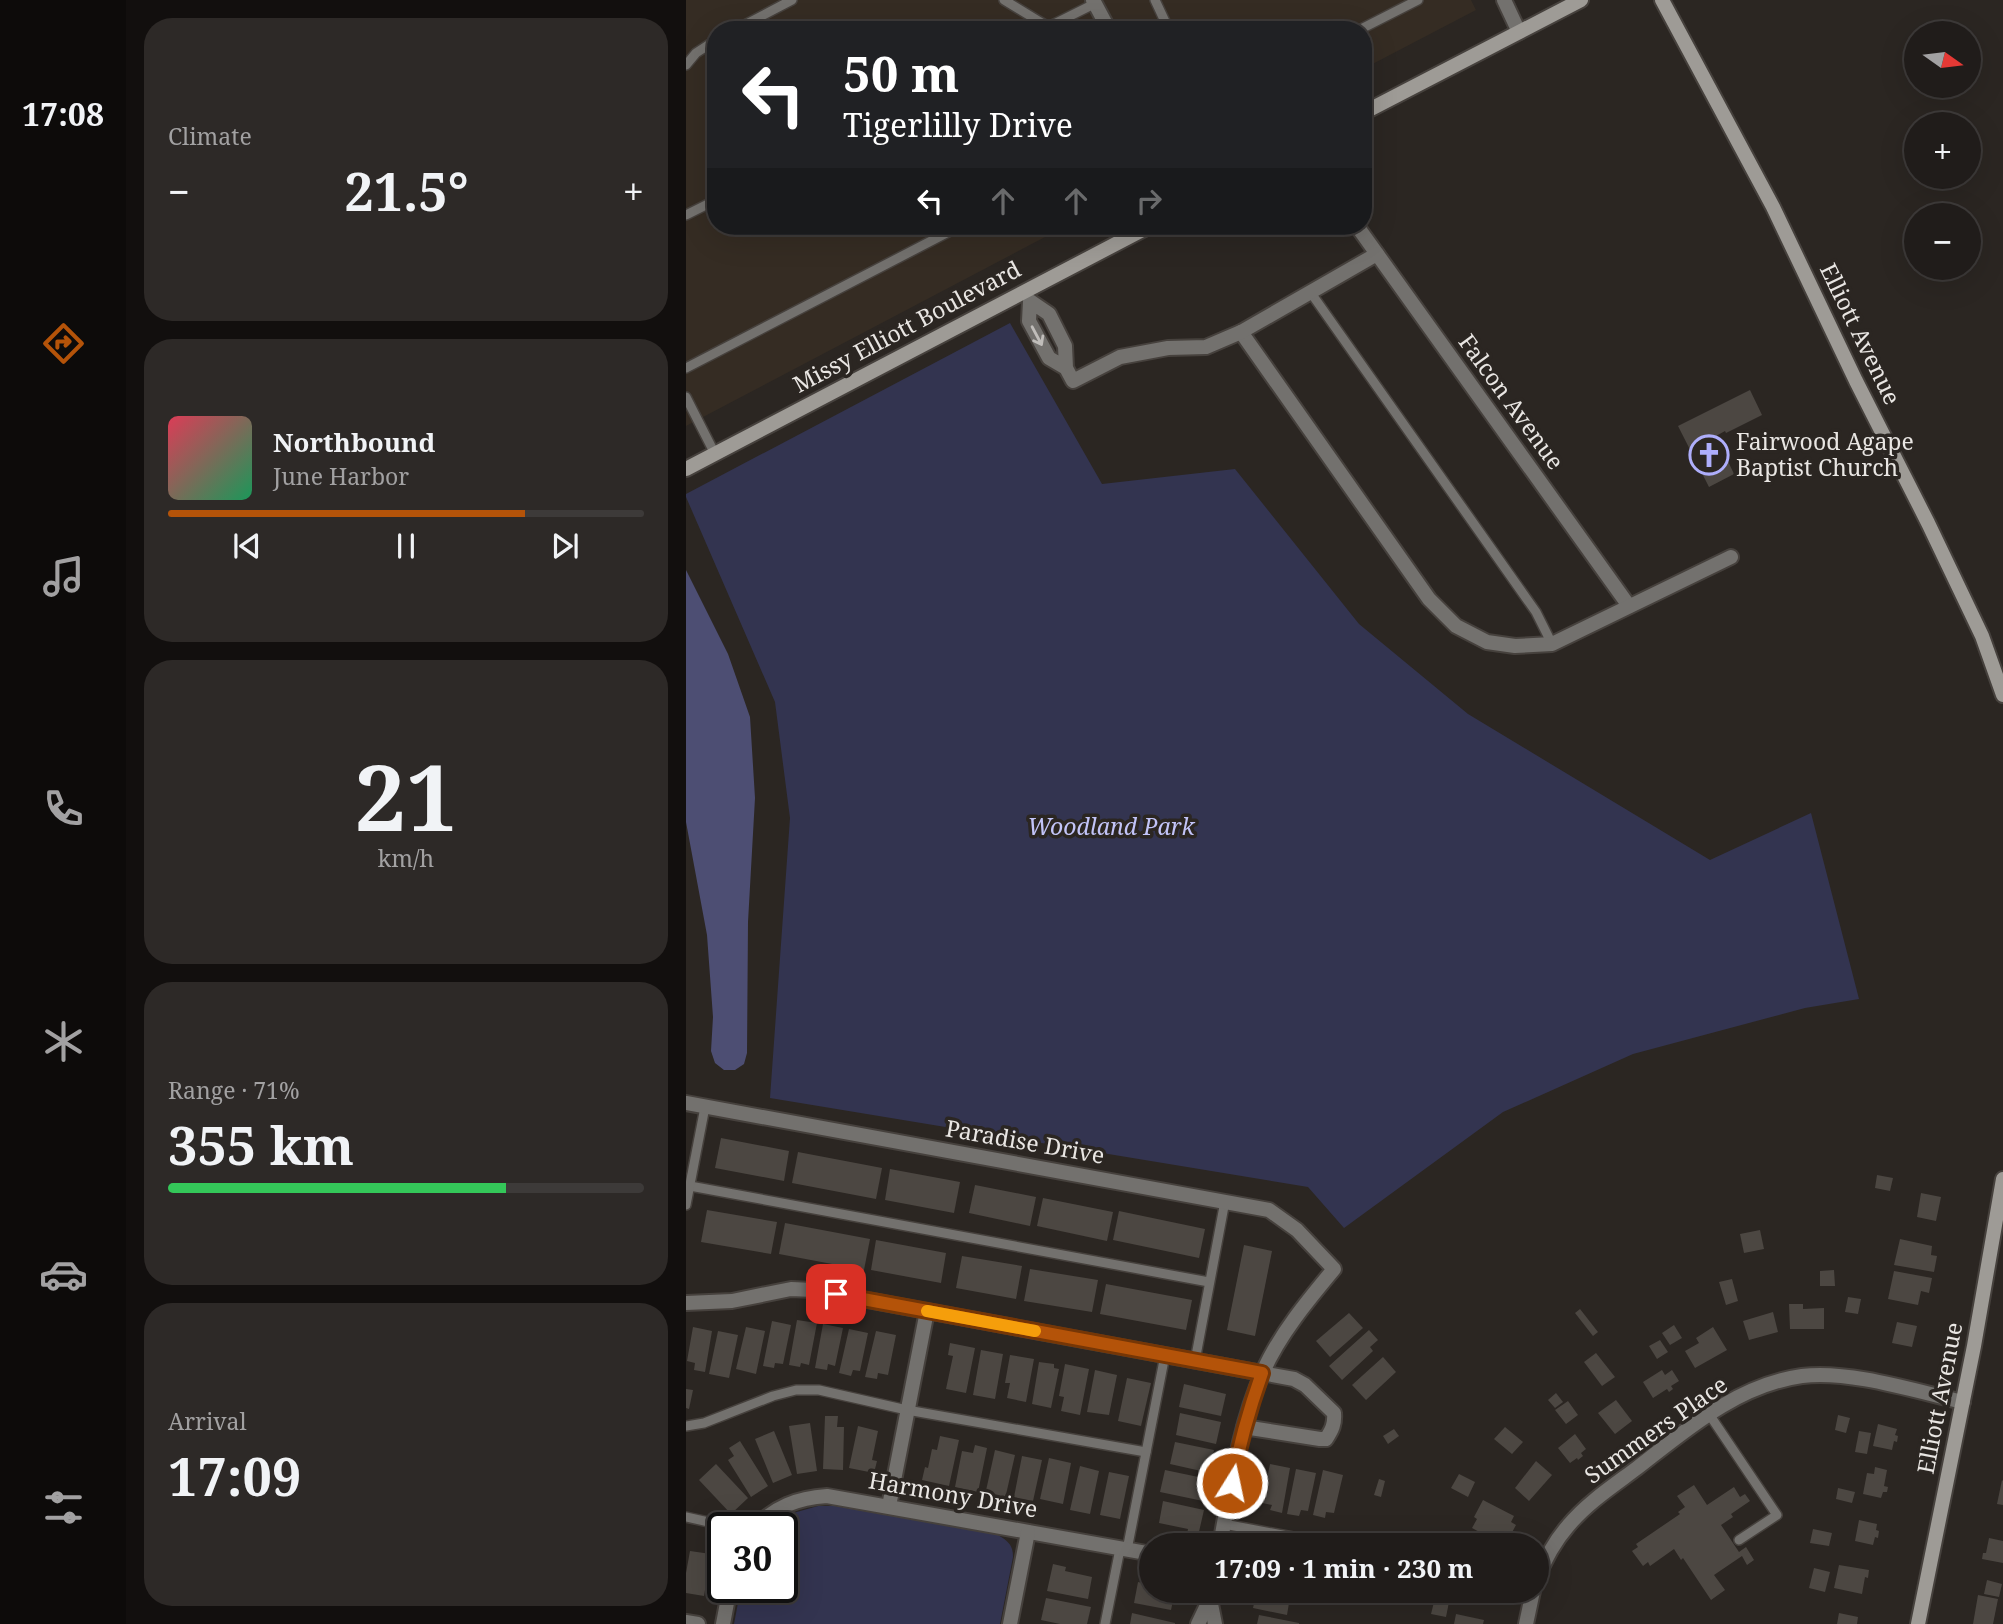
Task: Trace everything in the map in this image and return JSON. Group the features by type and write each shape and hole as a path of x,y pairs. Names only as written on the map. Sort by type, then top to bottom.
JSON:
{"street":[{"path":"1094,0 1104,21"},
{"path":"1504,0 1519,32"},
{"path":"1372,108 1581,0"},
{"name":"Elliott Avenue","path":"1662,0 1773,207 1982,636 2003,695"},
{"name":"Missy Elliott Boulevard","path":"686,469 1027,296 1134,235"},
{"name":"Falcon Avenue","path":"1363,235 1629,606"},
{"path":"1070,374 1120,357 1168,348 1206,347 1241,332 1377,254"},
{"path":"1027,296 1049,314 1065,346 1070,374"},
{"path":"1027,296 1029,321 1049,358 1070,374"},
{"path":"1241,332 1429,599 1456,626 1487,642 1515,646 1552,644 1731,557"},
{"name":"Paradise Drive","path":"686,1103 1269,1210 1297,1230 1334,1269 1307,1301 1262,1373"},
{"name":"Elliott Avenue","path":"1918,1624 1963,1402 2003,1179"},
{"path":"686,1303 732,1301 792,1289 814,1290 1294,1379 1305,1385 1334,1413 1335,1422 1326,1439 1244,1427"},
{"path":"889,1506 927,1311"},
{"path":"1222,1533 1244,1427 1262,1373"},
{"name":"Summers Place","path":"1549,1554 1567,1527 1586,1507 1709,1414 1763,1386 1802,1376 1849,1377 1963,1402"},
{"name":"Harmony Drive","path":"771,1512 794,1501 827,1496 1139,1552"},
{"path":"1010,1624 1028,1532"},
{"path":"723,1624 727,1603"},
{"path":"1198,1624 1207,1603"},
{"path":"1212,1603 1215,1624"},
{"path":"1526,1624 1530,1603"},
{"path":"686,1622 698,1624"}],"lane":[{"path":"752,21 792,0"},
{"path":"1004,0 1035,21"},
{"path":"1062,21 1090,6 1094,0"},
{"path":"1155,0 1166,21"},
{"path":"1372,24 1419,0"},
{"path":"686,65 696,52 707,45"},
{"path":"686,215 707,204"},
{"path":"686,369 943,235"},
{"path":"1311,293 1536,612 1552,644"},
{"path":"686,397 715,454"},
{"path":"686,1205 705,1107"},
{"path":"690,1186 1209,1282"},
{"path":"1195,1361 1225,1201"},
{"path":"1105,1624 1146,1452 1165,1355"},
{"path":"686,1426 704,1423 773,1396 796,1390 819,1390 907,1410 1146,1452"},
{"path":"1709,1414 1777,1514 1739,1540"},
{"path":"686,1517 707,1522"},
{"path":"1224,1524 1272,1533"}],"shaded area":[{"path":"686,0 1471,0 1476,10 1372,64 1372,21 707,21 707,235 1049,235 686,426"},
{"path":"686,570 728,654 750,717 755,798 748,922 747,1053 744,1064 735,1070 724,1070 715,1063 711,1051 713,1017 707,935 686,822"}],"green space":[{"name":"Woodland Park","path":"1010,323 1102,484 1235,469 1359,624 1468,714 1710,860 1811,813 1859,999 1805,1008 1633,1054 1503,1112 1344,1228 1308,1187 770,1098 790,818 775,702 686,494"},
{"path":"818,1506 835,1506 1002,1537 1011,1546 1013,1557 1000,1624 734,1624 738,1603 798,1603 797,1512"}],"building":[{"name":"Fairwood Agape Baptist Church","path":"1750,390 1762,415 1716,436 1734,474 1709,487 1678,426"},
{"path":"721,1138 789,1151 784,1181 715,1168"},
{"path":"798,1152 882,1168 876,1199 792,1183"},
{"path":"890,1169 960,1182 954,1213 885,1200"},
{"path":"1877,1175 1893,1178 1890,1191 1875,1188"},
{"path":"975,1185 1036,1197 1030,1226 969,1213"},
{"path":"1921,1193 1941,1197 1936,1221 1917,1217"},
{"path":"1043,1198 1113,1212 1107,1241 1037,1226"},
{"path":"707,1210 777,1222 771,1254 701,1242"},
{"path":"1119,1211 1205,1229 1199,1258 1113,1240"},
{"path":"785,1223 870,1239 864,1270 779,1254"},
{"path":"1760,1230 1764,1249 1744,1253 1740,1234"},
{"path":"1900,1239 1932,1246 1931,1255 1937,1256 1934,1272 1894,1265"},
{"path":"876,1240 946,1253 941,1283 871,1270"},
{"path":"1244,1245 1272,1251 1255,1336 1227,1330"},
{"path":"962,1256 1022,1266 1016,1299 956,1288"},
{"path":"1030,1269 1098,1280 1092,1312 1024,1301"},
{"path":"1834,1270 1835,1286 1820,1286 1820,1271"},
{"path":"1894,1271 1932,1278 1929,1293 1921,1291 1918,1305 1888,1299"},
{"path":"1732,1279 1738,1301 1726,1305 1719,1282"},
{"path":"1106,1284 1192,1300 1186,1330 1100,1314"},
{"path":"1848,1297 1861,1299 1858,1314 1845,1312"},
{"path":"1789,1304 1803,1304 1803,1309 1824,1308 1824,1329 1790,1329"},
{"path":"1580,1309 1598,1332 1593,1336 1575,1313"},
{"path":"1773,1312 1778,1332 1749,1340 1743,1321"},
{"path":"1349,1313 1363,1328 1330,1357 1316,1341"},
{"path":"797,1320 817,1323 809,1365 801,1363 800,1367 789,1365"},
{"path":"772,1321 791,1325 783,1364 775,1363 774,1368 763,1366"},
{"path":"1897,1322 1917,1326 1912,1347 1892,1343"},
{"path":"823,1324 843,1328 835,1366 828,1364 827,1370 815,1368"},
{"path":"1674,1325 1682,1338 1670,1345 1662,1333"},
{"path":"693,1327 712,1331 705,1372 694,1370 695,1363 687,1361"},
{"path":"746,1327 765,1331 756,1374 736,1369"},
{"path":"1713,1327 1727,1350 1695,1368 1685,1351 1699,1343 1696,1338"},
{"path":"849,1329 868,1333 860,1371 853,1370 851,1376 839,1373"},
{"path":"1369,1330 1378,1340 1370,1347 1373,1351 1342,1380 1329,1366"},
{"path":"718,1331 738,1335 729,1378 709,1374"},
{"path":"876,1331 896,1335 888,1375 878,1373 877,1379 865,1377"},
{"path":"1660,1340 1668,1352 1657,1359 1649,1346"},
{"path":"950,1343 975,1348 966,1393 946,1389 953,1356 948,1355"},
{"path":"981,1350 1003,1354 995,1399 973,1395"},
{"path":"1596,1353 1615,1377 1602,1386 1584,1362"},
{"path":"1010,1355 1034,1359 1026,1402 1007,1398 1010,1383 1005,1383"},
{"path":"1383,1357 1396,1372 1366,1400 1352,1385"},
{"path":"1039,1362 1054,1364 1054,1368 1059,1369 1051,1408 1032,1404"},
{"path":"1065,1364 1089,1369 1080,1415 1061,1411 1064,1397 1059,1396"},
{"path":"1095,1370 1117,1375 1109,1415 1087,1412"},
{"path":"1662,1370 1665,1375 1672,1370 1679,1381 1671,1386 1673,1389 1669,1392 1667,1389 1653,1398 1643,1382"},
{"path":"1127,1378 1151,1383 1141,1426 1118,1421"},
{"path":"1184,1384 1226,1394 1221,1416 1179,1407"},
{"path":"686,1389 693,1390 689,1409 686,1408"},
{"path":"1556,1393 1563,1402 1555,1408 1548,1400"},
{"path":"1616,1400 1632,1421 1615,1434 1598,1413"},
{"path":"1568,1401 1578,1415 1566,1424 1555,1410"},
{"path":"1180,1413 1221,1422 1216,1444 1176,1435"},
{"path":"1838,1415 1850,1418 1846,1433 1835,1430"},
{"path":"825,1416 838,1416 837,1427 844,1427 843,1470 823,1469"},
{"path":"810,1423 817,1471 797,1474 789,1426"},
{"path":"1878,1424 1897,1429 1897,1442 1894,1441 1892,1450 1873,1446"},
{"path":"858,1426 878,1431 872,1460 877,1461 874,1473 849,1468"},
{"path":"1505,1427 1523,1442 1512,1454 1494,1439"},
{"path":"1394,1429 1399,1436 1388,1444 1383,1436"},
{"path":"774,1431 792,1475 773,1483 755,1439"},
{"path":"1859,1431 1871,1433 1867,1454 1855,1452"},
{"path":"1575,1434 1586,1449 1581,1453 1583,1456 1570,1463 1558,1448"},
{"path":"940,1436 959,1440 949,1486 922,1480 932,1449 937,1450"},
{"path":"740,1441 768,1486 751,1497 728,1460 734,1456 729,1448"},
{"path":"1175,1442 1214,1450 1210,1473 1170,1464"},
{"path":"975,1445 987,1448 978,1492 955,1487 962,1451 973,1453"},
{"path":"995,1450 1015,1455 1005,1499 985,1495"},
{"path":"1022,1456 1042,1460 1033,1501 1014,1497"},
{"path":"1049,1458 1071,1463 1063,1504 1040,1499"},
{"path":"1536,1461 1552,1475 1529,1501 1515,1488"},
{"path":"716,1464 748,1498 733,1512 729,1512 699,1480"},
{"path":"1270,1464 1290,1468 1282,1513 1270,1510 1272,1505 1262,1503"},
{"path":"1080,1466 1099,1471 1090,1514 1070,1510"},
{"path":"1875,1467 1887,1470 1884,1486 1888,1487 1887,1492 1883,1492 1881,1498 1863,1494 1867,1473 1874,1474"},
{"path":"1296,1469 1316,1473 1308,1511 1301,1510 1299,1516 1287,1514"},
{"path":"1165,1470 1208,1479 1203,1501 1160,1492"},
{"path":"1323,1470 1343,1475 1334,1513 1326,1512 1325,1518 1313,1515"},
{"path":"1109,1472 1129,1476 1120,1519 1100,1515"},
{"path":"1459,1474 1475,1482 1468,1497 1451,1488"},
{"path":"1379,1479 1385,1481 1381,1497 1374,1495"},
{"path":"2003,1481 2003,1505 1997,1504"},
{"path":"1694,1485 1707,1505 1734,1487 1740,1497 1745,1494 1750,1501 1721,1525 1739,1552 1746,1547 1754,1560 1747,1565 1742,1556 1714,1575 1725,1590 1711,1600 1674,1549 1650,1566 1648,1562 1643,1566 1632,1551 1638,1547 1636,1544 1680,1514 1678,1512 1685,1507 1677,1496"},
{"path":"1838,1488 1855,1492 1852,1503 1836,1499"},
{"path":"1483,1500 1514,1516 1511,1522 1516,1525 1512,1533 1481,1533 1472,1528 1477,1519 1474,1517"},
{"path":"1163,1501 1204,1510 1199,1533 1187,1533 1188,1529 1159,1523"},
{"path":"1859,1520 1877,1524 1878,1538 1875,1537 1873,1545 1855,1541"},
{"path":"1813,1529 1832,1533 1829,1546 1810,1543"},
{"path":"1989,1538 2003,1541 2003,1563 1982,1559"},
{"path":"690,1551 707,1553 704,1596 686,1593"},
{"path":"1053,1564 1066,1567 1065,1571 1092,1577 1088,1599 1047,1591"},
{"path":"1839,1565 1869,1570 1862,1594 1834,1588"},
{"path":"1814,1568 1830,1572 1825,1592 1809,1588"},
{"path":"1987,1580 2002,1584 1999,1597 1984,1594"},
{"path":"1138,1582 1139,1603 1172,1603 1171,1610 1134,1603"},
{"path":"1978,1595 1998,1599 1993,1624 1973,1624"},
{"path":"1046,1598 1091,1607 1087,1624 1060,1624 1041,1620"},
{"path":"1254,1603 1289,1603 1287,1615 1253,1608"},
{"path":"1434,1603 1449,1603 1446,1617 1431,1614"},
{"path":"1132,1613 1175,1623 1175,1624 1130,1624"},
{"path":"1839,1613 1858,1617 1857,1624 1837,1624"},
{"path":"1456,1614 1484,1620 1483,1624 1454,1624"},
{"path":"1259,1615 1299,1623 1299,1624 1257,1624"}],"slow traffic":[{"path":"927,1311 1035,1331"}],"place":[{"name":"Fairwood Agape Baptist Church","path":"1709,455"}],"route":[{"path":"836,1294 1262,1373 1240,1441 1232,1483"}]}
